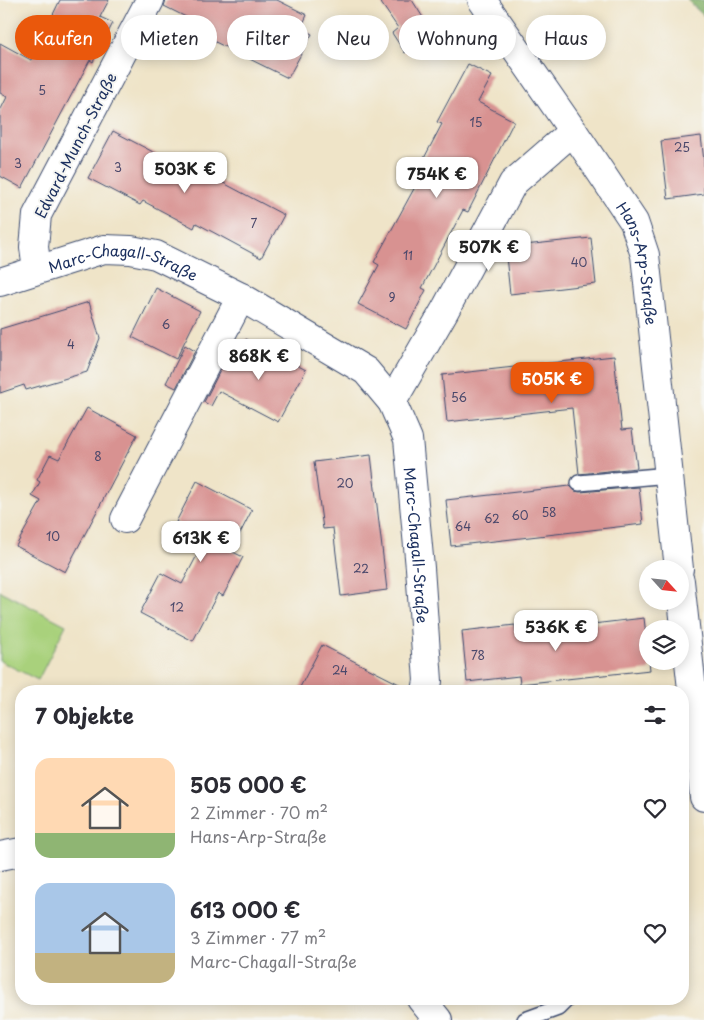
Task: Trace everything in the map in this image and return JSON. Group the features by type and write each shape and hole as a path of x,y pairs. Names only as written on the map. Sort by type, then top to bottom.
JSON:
{"street":[{"name":"Edvard-Munch-Straße","path":"37,269 34,247 37,215 150,0"},
{"name":"Hans-Arp-Straße","path":"482,0 574,131 634,222 645,255 678,560"},
{"path":"392,402 445,310 513,183 574,131"},
{"name":"Marc-Chagall-Straße","path":"0,282 104,249 131,250 156,255 241,298 366,371 392,402 408,439 427,662 427,685"},
{"path":"125,519 241,298"},
{"path":"683,610 704,797"},
{"path":"0,856 15,853"},
{"path":"426,1005 438,1020"}],"lane":[{"path":"579,483 669,475"},
{"path":"525,1020 558,1008 561,1005"}],"green space":[{"path":"687,0 704,0 704,16"},
{"path":"0,591 66,625 38,680 0,661"}],"building":[{"path":"60,0 109,0 101,15 53,15"},
{"path":"166,0 277,0 307,15 227,15 227,48 217,43 217,15 182,15 164,6"},
{"path":"379,0 412,0 421,15 399,15 399,44 392,33 398,28"},
{"path":"308,32 312,34 308,41"},
{"path":"0,43 15,51 15,60 90,60 22,188 0,176 0,111 7,97 0,93"},
{"path":"252,60 298,60 288,78"},
{"path":"468,64 492,76 478,102 514,121 468,212 463,210 422,288 426,290 406,329 358,304 379,265 374,262 416,185 411,183 442,124 437,122"},
{"path":"113,131 178,165 180,160 284,215 261,258 196,223 194,228 143,201 140,205 88,178"},
{"path":"701,136 704,161 704,194 668,199 661,141"},
{"path":"591,238 596,284 510,294 505,247"},
{"path":"156,288 200,311 176,359 132,337"},
{"path":"89,302 100,338 87,372 26,390 24,385 0,393 0,329"},
{"path":"246,339 306,370 278,422 219,391 211,406 204,402 223,365 231,369"},
{"path":"185,345 195,351 176,388 166,383"},
{"path":"614,356 622,430 632,429 637,468 579,474 572,408 447,422 442,375"},
{"path":"87,408 137,435 65,572 16,546 41,501 32,496 40,482 37,480 50,455 59,459"},
{"path":"371,455 387,590 341,596 333,528 323,529 314,462"},
{"path":"197,481 252,510 231,551 243,557 223,596 218,593 193,641 140,613 161,573 182,584 206,538 176,522"},
{"path":"570,486 575,491 580,492 639,487 643,524 451,546 446,500"},
{"path":"644,618 644,620 639,620 639,670 650,670 520,684 519,676 467,682 462,631 515,625 516,633"},
{"path":"322,645 401,685 301,685"}]}
